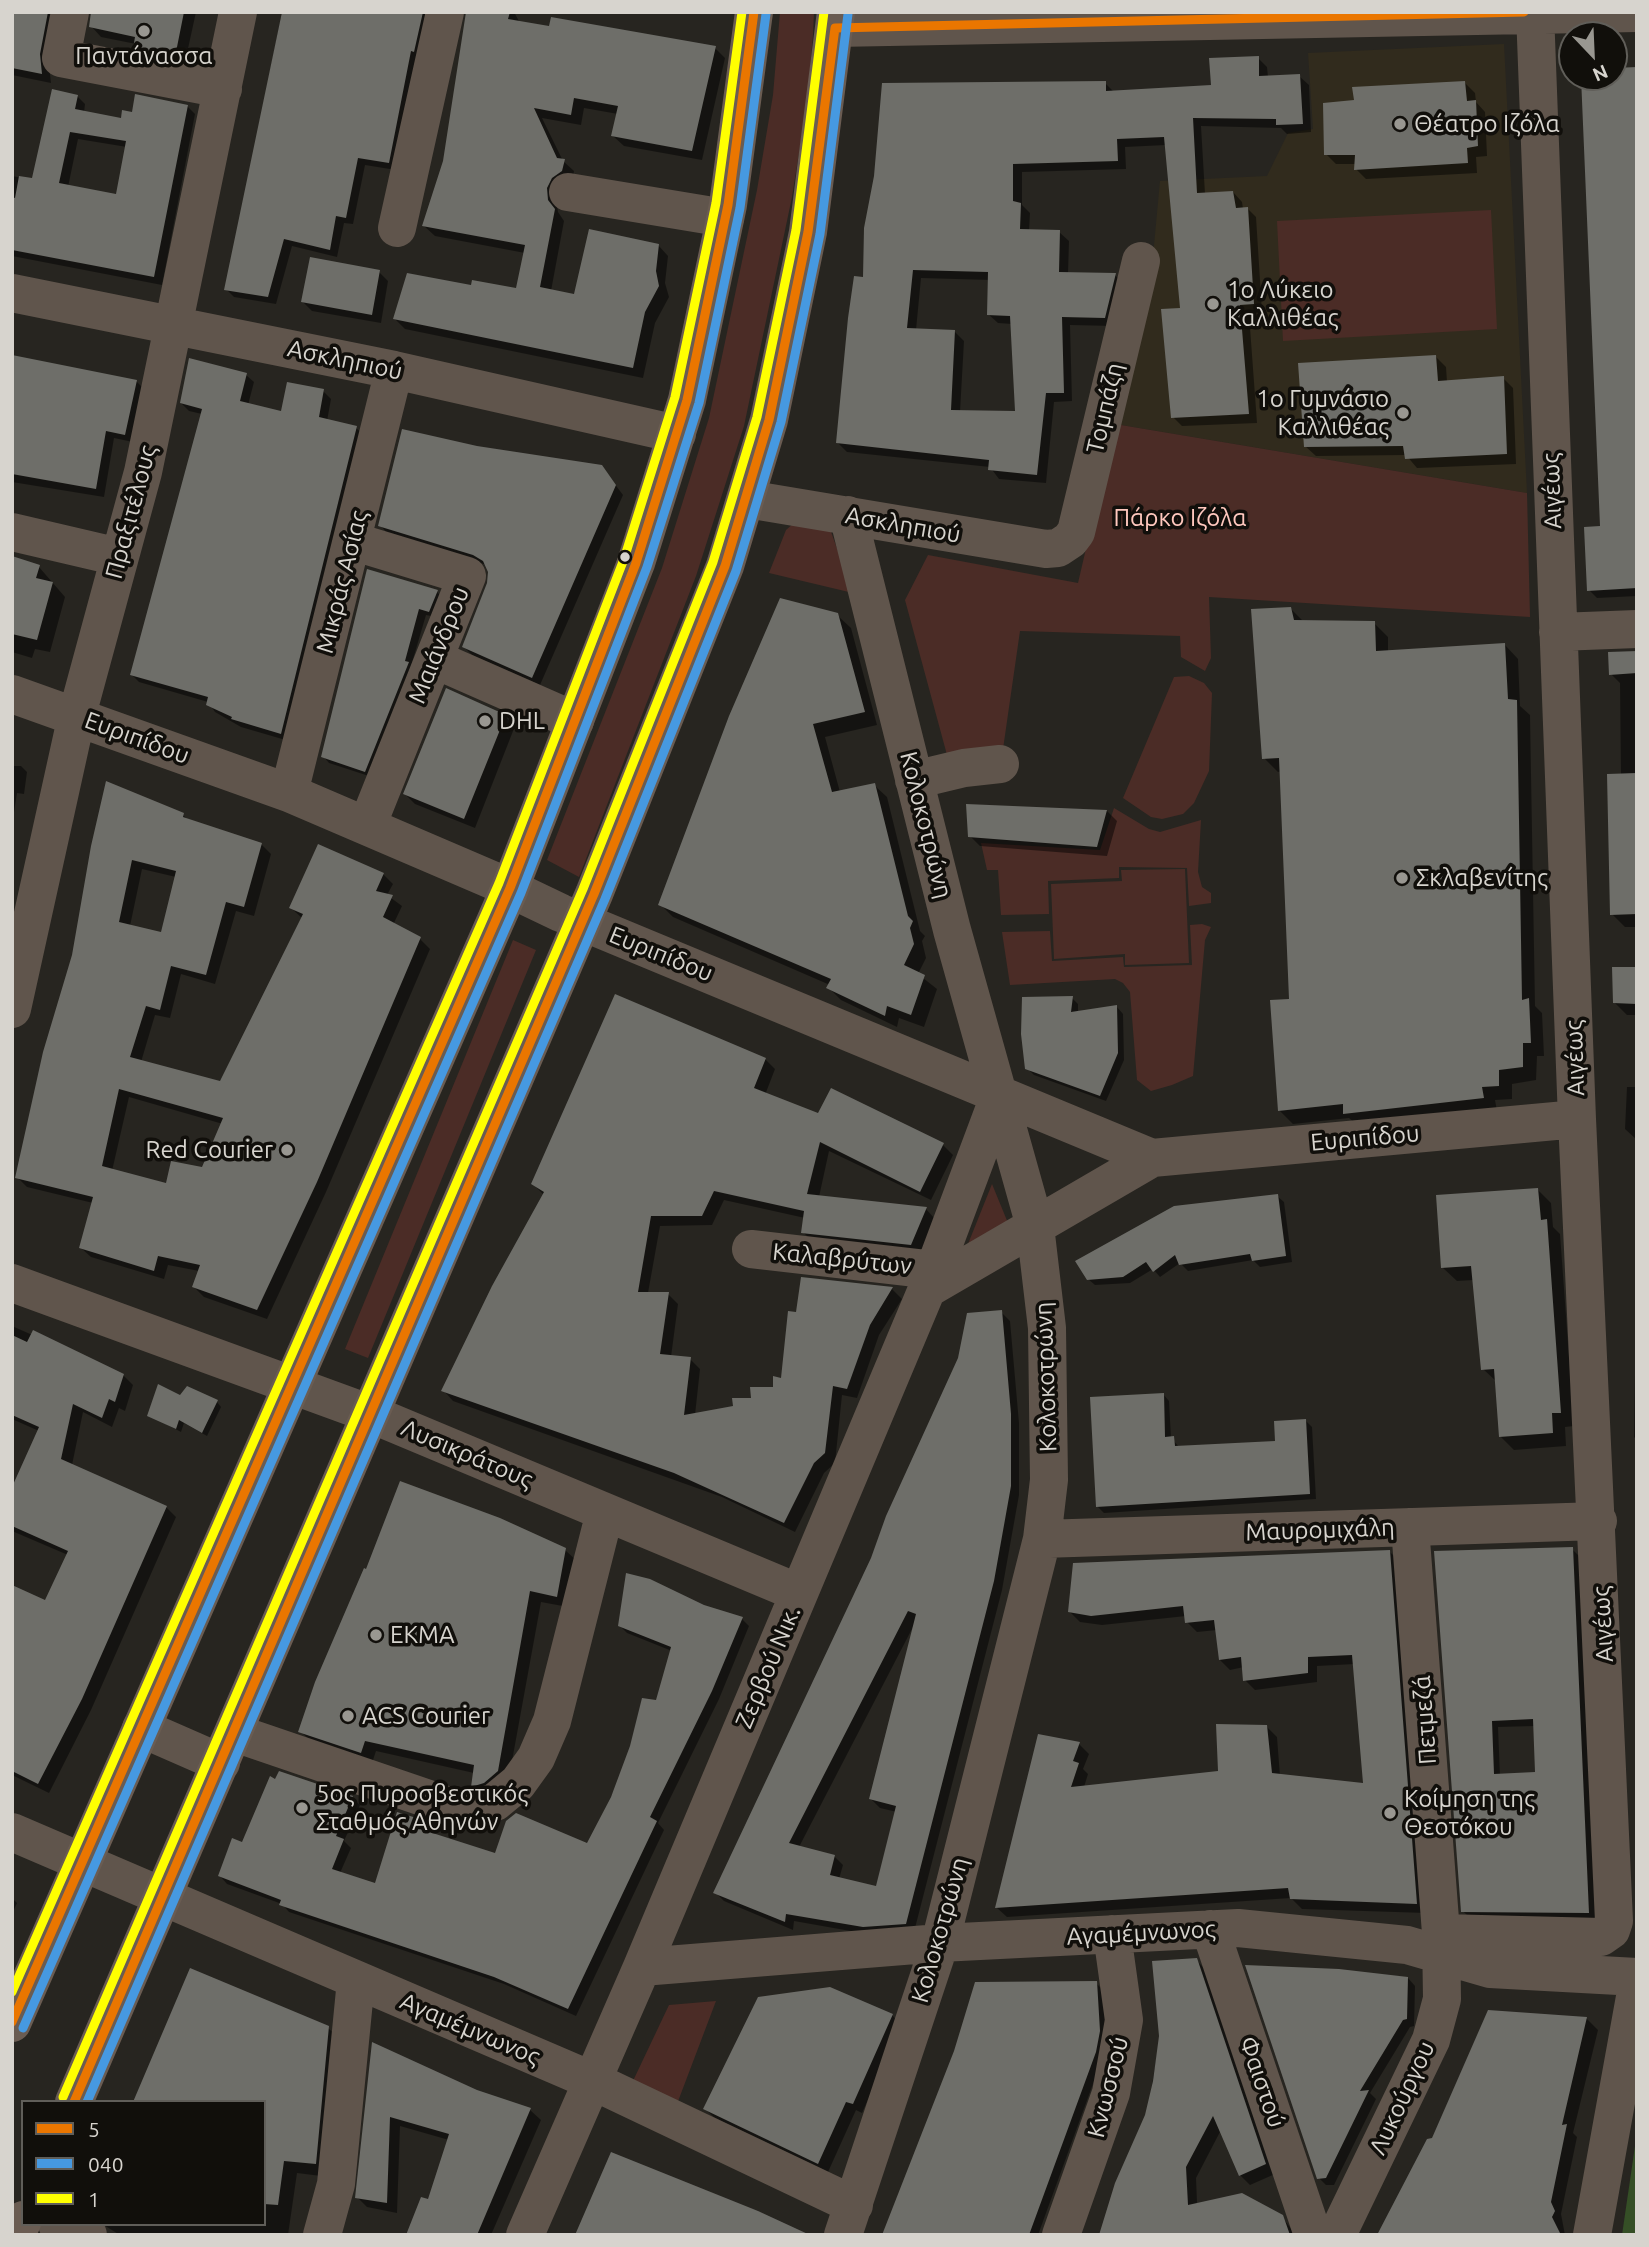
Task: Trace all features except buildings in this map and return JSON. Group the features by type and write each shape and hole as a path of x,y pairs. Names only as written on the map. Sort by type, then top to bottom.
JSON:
{"main road":[{"path":"12,2023 510,888 636,563 687,400 726,218 754,12"},
{"path":"75,2100 582,922 702,625 747,499 769,420 808,232 835,20"}],"street":[{"path":"70,12 61,58 223,89"},
{"name":"Πραξιτέλους","path":"12,1009 77,715 143,472 176,324 238,12"},
{"path":"397,228 445,12"},
{"name":"Αιγέως","path":"1441,1944 1601,1937 1613,1928 1598,1521 1577,1119 1535,13"},
{"path":"835,20 1637,13"},
{"path":"568,192 726,218"},
{"name":"Τομπάζη","path":"1058,548 1076,532 1141,261"},
{"name":"Ασκληπιού","path":"12,293 394,370 677,434"},
{"name":"Μικράς Ασίας","path":"289,793 394,370"},
{"name":"Ασκληπιού","path":"747,499 1046,549 1058,548"},
{"name":"Κολοκοτρώνη","path":"848,515 917,789 1035,1226 1047,1328 1049,1480 1042,1539 940,1943 848,2220"},
{"path":"12,532 119,557"},
{"name":"Μαιάνδρου","path":"352,541 467,576 367,825"},
{"path":"1558,632 1637,629"},
{"path":"433,659 575,721"},
{"name":"Ευριπίδου","path":"12,694 77,715 289,793 367,825 582,922 1152,1158"},
{"path":"917,789 999,772"},
{"name":"Ζερβού Νικ.","path":"525,2235 642,1967 931,1279 1000,1094"},
{"name":"Ευριπίδου","path":"931,1279 1035,1226 1152,1158 1577,1119"},
{"name":"Καλαβρύτων","path":"751,1249 931,1279"},
{"name":"Λυσικράτους","path":"12,1283 371,1413 799,1593"},
{"path":"141,1728 455,1808 474,1809 495,1802 519,1783 536,1758 552,1721 605,1512"},
{"name":"Μαυρομιχάλη","path":"1042,1539 1598,1521"},
{"name":"Πετμεζά","path":"1410,1527 1441,1944"},
{"name":"Αγαμέμνωνος","path":"12,1832 593,2081 848,2220"},
{"name":"Αγαμέμνωνος","path":"642,1967 940,1943 1238,1928 1407,1945 1441,1944 1499,1970 1637,1978"},
{"name":"Φαιστού","path":"1210,1929 1313,2235"},
{"name":"Κνωσσού","path":"1062,2235 1111,2093 1124,2020 1112,1934"},
{"name":"Λυκούργου","path":"1337,2235 1435,2029 1442,1998 1441,1944"},
{"path":"322,2235 336,2184 356,1980"},
{"path":"1592,2235 1637,1986"},
{"path":"63,2226 88,2235"}],"shaded area":[{"path":"1504,44 1527,493 1115,424 1152,267 1160,181 1267,176 1288,133 1313,129 1308,53"},
{"path":"1637,2133 1637,2235 1622,2235 1635,2146"}],"green space":[{"path":"780,12 814,12 813,35 807,102 792,197 744,426 696,576 579,877 547,860 662,568 709,418 757,190 773,95"},
{"path":"1491,210 1497,329 1283,341 1277,221"},
{"name":"Πάρκο Ιζόλα","path":"1115,424 1527,493 1530,617 1209,597 1211,658 1205,671 1181,657 1180,636 1020,631 1003,749 950,766 905,600 928,555 1078,583"},
{"path":"795,522 830,529 853,593 769,573 786,530"},
{"path":"1189,676 1204,683 1212,693 1209,771 1194,803 1183,814 1162,819 1151,817 1123,798 1174,677"},
{"path":"1114,808 1149,829 1160,832 1201,820 1198,872 1202,887 1211,893 1211,903 1189,906 1187,868 1119,867 1119,878 1048,881 1049,914 1001,915 998,870 987,870 981,843 1100,850"},
{"path":"1185,869 1189,963 1125,965 1125,954 1054,959 1051,884 1122,881 1121,870"},
{"path":"1202,924 1211,927 1205,940 1193,1076 1172,1085 1151,1091 1137,1080 1130,992 1123,983 1115,979 1010,985 1002,932 1050,931 1052,961 1123,957 1124,967 1192,965 1190,925"},
{"path":"513,940 536,950 368,1358 345,1349"},
{"path":"992,1184 1008,1223 966,1249"},
{"path":"716,2001 677,2104 632,2083 669,2005"}],"transit line":[{"name":"1","path":"12,1992 499,883 624,559 675,397 716,203 742,12"},
{"name":"5","path":"12,2022 510,888 636,563 687,400 728,205 754,12"},
{"name":"1","path":"63,2097 583,889 713,562 757,417 796,230 824,12"},
{"name":"5","path":"75,2100 594,894 725,566 769,420 808,232 835,28 1524,12"},
{"name":"040","path":"23,2028 521,893 647,567 699,403 740,208 766,14"},
{"name":"040","path":"88,2100 605,899 736,571 781,422 820,234 848,14"}],"place":[{"name":"Παντάνασσα","path":"144,31"},
{"name":"Θέατρο Ιζόλα","path":"1400,124"},
{"name":"1ο Λύκειο Καλλιθέας","path":"1213,304"},
{"name":"1ο Γυμνάσιο Καλλιθέας","path":"1403,413"},
{"name":"DHL","path":"485,721"},
{"name":"Σκλαβενίτης","path":"1402,878"},
{"name":"Red Courier","path":"287,1150"},
{"name":"ΕΚΜΑ","path":"376,1635"},
{"name":"ACS Courier","path":"348,1716"},
{"name":"5ος Πυροσβεστικός Σταθμός Αθηνών","path":"302,1808"},
{"name":"Κοίμηση της Θεοτόκου","path":"1390,1813"}]}
